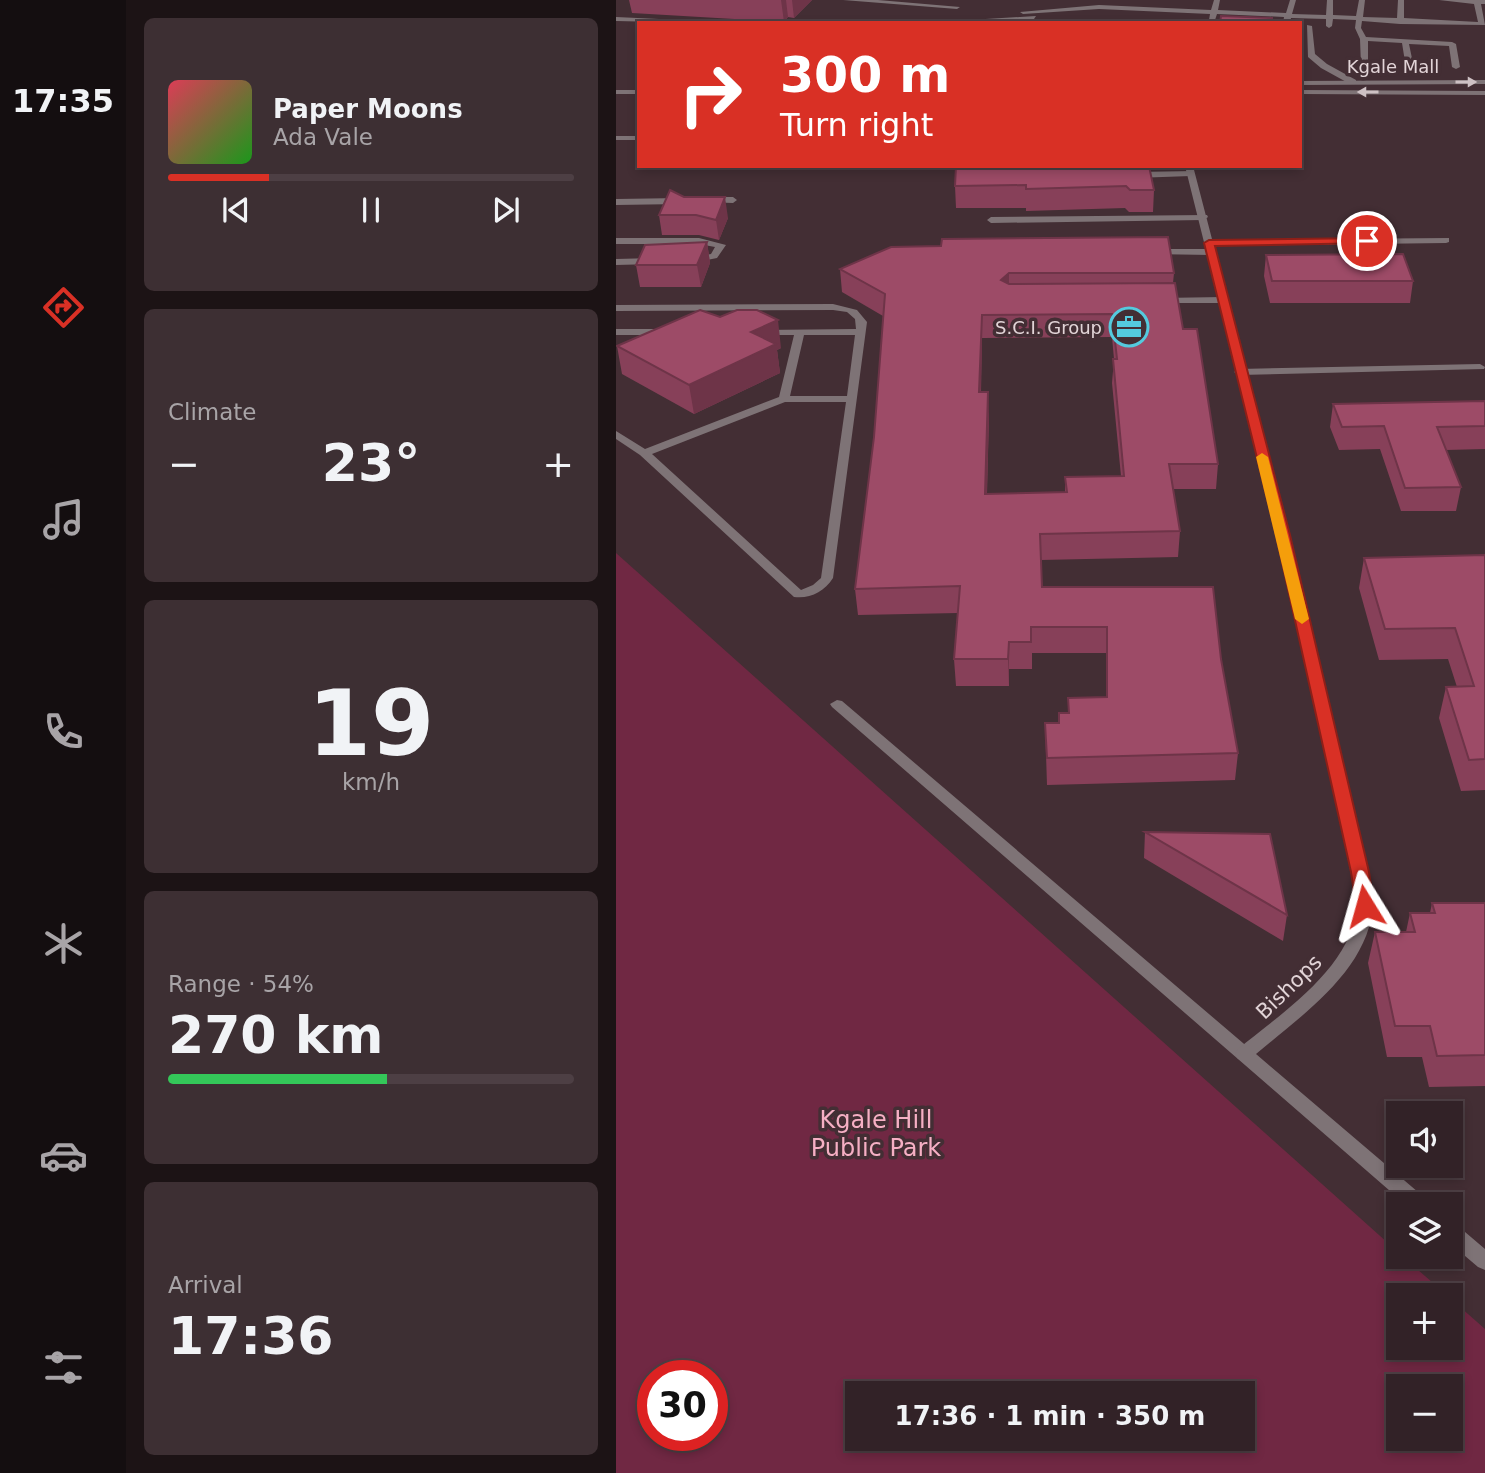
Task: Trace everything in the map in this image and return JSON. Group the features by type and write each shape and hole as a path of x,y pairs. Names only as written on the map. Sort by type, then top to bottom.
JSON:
{"street":[{"path":"846,0 959,4"},
{"path":"1066,8 1069,0"},
{"path":"1139,10 1140,0"},
{"path":"1177,12 1182,0"},
{"path":"1213,17 1217,0"},
{"path":"990,21 1102,15 1287,20 1293,0"},
{"path":"1329,23 1330,0"},
{"path":"1362,0 1359,24 1364,39 1364,64"},
{"path":"1400,22 1401,0"},
{"path":"1302,21 1482,24 1480,1 1440,0 1440,23"},
{"path":"947,21 959,4"},
{"path":"1023,12 1101,4 1213,17 1221,21"},
{"path":"1229,21 1252,17"},
{"path":"616,19 656,21"},
{"path":"1339,27 1329,23 1305,26 1310,35 1311,55 1324,66 1353,82"},
{"path":"1348,28 1359,24 1371,29"},
{"path":"1302,35 1310,35"},
{"path":"1364,39 1454,45 1456,67"},
{"path":"1405,42 1410,68"},
{"name":"Kgale Mall","path":"1302,83 1485,82"},
{"path":"616,92 637,92"},
{"name":"Kgale Mall","path":"1302,92 1485,93"},
{"path":"616,138 637,138"},
{"path":"1124,175 1190,170"},
{"name":"Bishops","path":"1190,170 1283,535 1357,859 1365,906 1352,948 1317,992 1244,1054"},
{"path":"616,202 733,200"},
{"path":"991,220 1204,217"},
{"path":"616,240 699,241 721,244 714,256 680,260"},
{"path":"1144,252 1210,247 1446,240"},
{"path":"616,262 667,261"},
{"path":"1143,301 1223,300"},
{"path":"616,308 849,309 858,314 862,322 861,332 827,578 814,591 798,594 644,453 616,434"},
{"path":"639,344 662,332 675,308"},
{"path":"616,332 675,332"},
{"path":"745,332 861,332"},
{"path":"784,399 800,332"},
{"path":"1240,372 1480,367"},
{"path":"644,453 784,399 853,399"},
{"path":"837,704 1404,1192"},
{"path":"1463,1242 1485,1261"}],"green space":[{"name":"Kgale Hill Public Park","path":"616,553 1386,1241 1386,1269 1417,1269 1433,1283 1386,1283 1386,1360 1463,1360 1463,1310 1485,1329 1485,1473 616,1473"}],"building":[{"path":"1221,16 1272,18 1272,21 1220,21"},
{"path":"956,168 1149,168 1154,190 1130,190 1126,186 1026,189 1026,185 955,186"},
{"path":"670,190 684,197 725,197 716,220 696,215 659,215"},
{"path":"1168,237 1174,273 1009,273 1001,280 1009,284 1175,283 1183,329 1197,329 1218,464 1169,464 1180,531 1040,534 1042,587 1213,587 1221,659 1238,753 1047,758 1045,723 1059,723 1059,713 1069,713 1068,698 1107,697 1107,627 1031,627 1031,642 1009,642 1008,659 954,659 960,586 855,589 874,437 885,294 840,269 891,247 941,246 942,239","holes":["1112,314 1117,359 1113,359 1124,476 1065,477 1067,492 985,494 988,392 979,392 982,315"]},
{"path":"707,242 697,265 636,265 645,245"},
{"path":"1403,254 1413,281 1272,281 1266,255"},
{"path":"700,310 720,317 737,310 757,310 778,320 751,332 776,344 689,385 617,346"},
{"path":"1485,401 1485,426 1437,427 1461,487 1405,488 1384,426 1342,427 1333,404"},
{"path":"1485,555 1485,759 1469,760 1446,687 1474,686 1455,628 1385,629 1364,558"},
{"path":"1145,832 1270,834 1287,915"},
{"path":"1432,903 1485,903 1485,1055 1437,1056 1430,1026 1395,1026 1375,932 1415,932 1410,913 1435,913"}],"slow traffic":[{"path":"1262,457 1302,619"}],"place":[{"name":"S.C.I. Group","path":"1129,327"}],"route":[{"path":"1365,906 1360,872 1283,535 1209,243 1367,241"}]}
